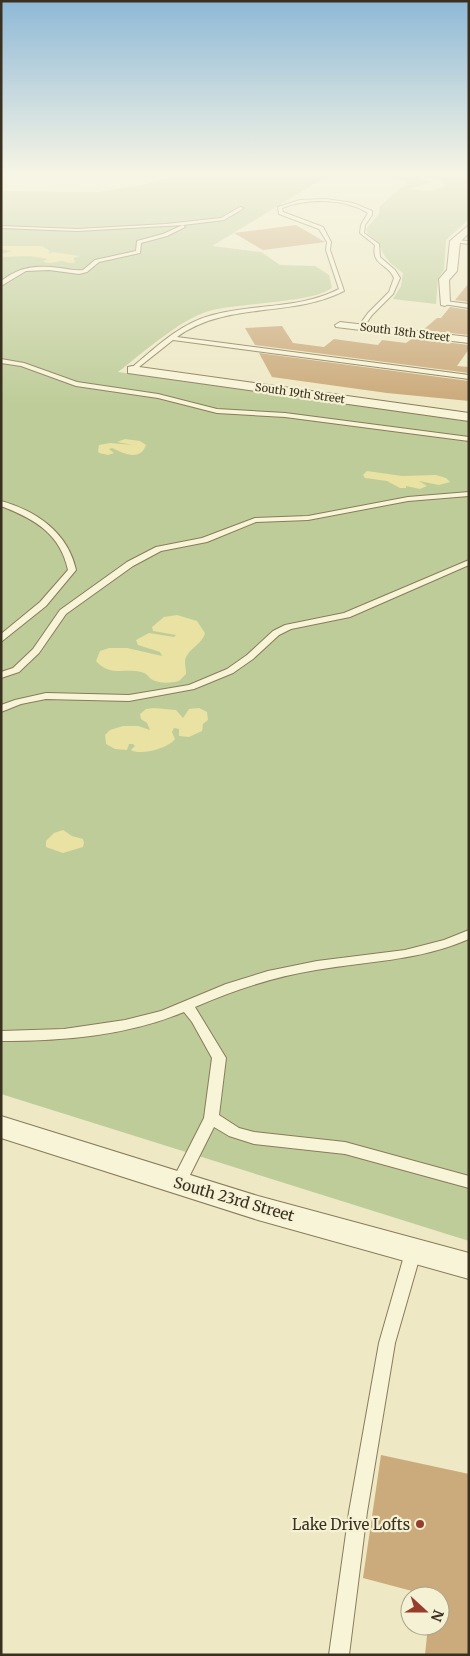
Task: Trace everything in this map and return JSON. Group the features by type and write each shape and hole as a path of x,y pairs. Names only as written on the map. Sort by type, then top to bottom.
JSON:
{"street":[{"path":"445,303 444,279 456,271 455,249"},
{"name":"South 18th Street","path":"340,325 469,340"},
{"name":"South 19th Street","path":"132,370 469,417"},
{"name":"South 23rd Street","path":"1,1127 258,1208 414,1249 469,1266"}],"lane":[{"path":"1,284 14,274 25,269 41,268 70,272 85,271 97,261 138,252 138,249"},
{"path":"132,370 191,325 212,316 242,309 324,298 342,290 328,249"},
{"path":"361,327 370,314 392,293 397,274 380,260 376,253 376,249"},
{"path":"445,303 469,306"},
{"path":"172,338 469,377"},
{"path":"1,361 22,364 76,384 158,396 216,411 294,416 469,439"},
{"path":"1,675 16,670 36,652 63,612 130,564 158,549 204,540 255,520 294,520 408,499 469,494"},
{"path":"1,502 25,512 61,541 70,556 72,570 43,604 23,623 1,639"},
{"path":"1,509 11,506"},
{"path":"1,709 18,702 46,696 129,698 191,687 230,672 276,632 288,627 347,615 469,562"},
{"path":"1,1036 64,1036 102,1030 134,1023 186,1006 240,984 293,969 330,962 411,955 451,944 469,934"},
{"path":"179,1183 211,1118 219,1058 186,1006"},
{"path":"211,1118 234,1132 254,1138 345,1148 469,1182"},
{"path":"339,1655 358,1512 387,1343 414,1249"}],"green space":[{"path":"1,249 239,249 261,252 280,265 315,266 329,275 332,288 307,297 222,308 198,315 162,337 118,372 469,421 469,1241 1,1094"},
{"path":"382,249 445,249 444,270 438,278 436,304 393,299 401,286 403,273"}],"sand":[{"path":"3,249 47,249 50,251 48,254 53,252 80,256 73,258 75,262 73,263 63,261 48,263 43,261 48,259 30,256 1,257 1,254 12,251"},
{"path":"125,439 140,441 146,445 136,455 126,454 112,448 109,449 114,453 108,455 98,451 99,445 110,443 133,445 117,442"},
{"path":"367,471 402,476 436,475 446,478 450,482 439,485 419,481 427,486 420,489 406,486 406,488 400,488 387,481 365,478 363,475"},
{"path":"177,615 197,621 205,633 201,641 186,657 186,674 179,681 169,683 158,682 141,672 107,669 96,661 100,651 109,648 127,648 162,656 160,652 138,645 136,640 149,633 174,637 176,635 153,631 152,627 164,617"},
{"path":"199,708 207,712 208,720 203,724 202,731 189,737 179,736 179,729 174,728 172,732 175,739 172,742 147,752 131,750 135,746 133,744 129,744 127,750 115,749 106,744 105,735 110,730 123,726 138,726 150,730 147,723 141,719 140,714 146,709 176,710 183,718 189,709"},
{"path":"63,830 72,836 83,839 83,847 63,853 46,847 46,841 54,833"}],"building":[{"path":"469,283 469,302 455,300"},
{"path":"450,307 469,310 469,335 423,330 437,318 441,318"},
{"path":"282,326 293,343 324,347 334,339 378,345 382,340 406,343 413,338 469,345 469,349 457,366 469,367 469,373 255,345 245,328"},
{"path":"259,353 469,381 469,401 387,393 272,377"},
{"name":"Lake Drive Lofts","path":"381,1455 469,1474 469,1655 425,1655 427,1636 450,1636 450,1586 400,1586 400,1588 363,1578"}],"place":[{"name":"Lake Drive Lofts","path":"420,1524"}]}
